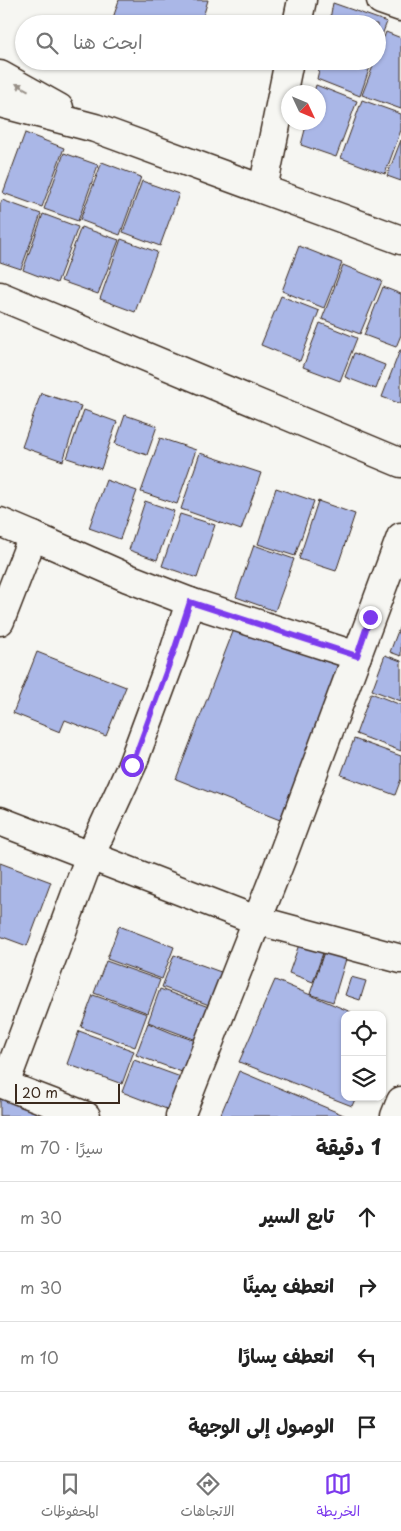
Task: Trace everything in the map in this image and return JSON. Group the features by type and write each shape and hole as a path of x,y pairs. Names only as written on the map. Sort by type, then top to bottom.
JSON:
{"street":[{"path":"299,15 302,0"},
{"path":"382,0 401,7"},
{"path":"262,189 287,70"},
{"path":"0,75 95,128"},
{"path":"0,103 95,128 401,240"},
{"path":"0,296 401,463"},
{"path":"0,522 128,578 190,602 357,656"},
{"path":"0,621 33,536"},
{"path":"180,1116 282,857 401,537"},
{"path":"86,1116 3,1084 90,856 132,765 190,602"},
{"path":"0,821 256,920 401,959"},
{"path":"395,1116 401,1101"}],"building":[{"path":"119,0 208,0 204,15 114,15"},
{"path":"333,3 367,15 331,15"},
{"path":"386,32 401,38 401,109 362,95 372,70 386,70"},
{"path":"319,70 369,70 360,96 317,79"},
{"path":"326,89 357,101 336,157 301,145 305,130 326,130"},
{"path":"362,100 401,114 401,130 385,174 341,158"},
{"path":"25,133 64,148 42,207 3,193"},
{"path":"401,140 401,181 387,176"},
{"path":"64,153 98,165 78,221 44,209"},
{"path":"102,162 141,177 120,235 80,220"},
{"path":"142,181 179,194 160,246 123,232"},
{"path":"2,200 41,214 21,269 0,262 0,205"},
{"path":"43,214 78,227 57,283 23,270"},
{"path":"81,227 119,240 98,294 61,281"},
{"path":"121,239 157,252 135,312 100,299"},
{"path":"299,246 342,263 324,308 282,291"},
{"path":"343,265 382,281 360,334 322,319"},
{"path":"383,287 401,294 401,335 396,347 364,335"},
{"path":"281,296 319,311 300,361 261,345"},
{"path":"320,323 357,338 340,381 303,367"},
{"path":"401,350 401,404 382,397"},
{"path":"354,353 385,365 376,389 345,377"},
{"path":"41,393 81,406 63,461 22,447"},
{"path":"84,410 117,422 101,469 67,458"},
{"path":"125,415 157,426 147,455 115,444"},
{"path":"160,438 196,450 177,504 141,492"},
{"path":"200,453 261,473 241,530 181,509"},
{"path":"106,480 137,491 120,539 89,528"},
{"path":"276,488 314,501 295,556 258,544"},
{"path":"145,501 174,511 157,560 129,550"},
{"path":"318,501 355,514 336,571 299,559"},
{"path":"180,514 215,525 197,578 162,566"},
{"path":"254,545 294,559 275,611 236,597"},
{"path":"401,623 401,656 390,652"},
{"path":"236,624 340,664 280,820 176,779"},
{"path":"37,652 126,687 106,736 65,720 60,732 13,713"},
{"path":"385,655 401,661 401,701 372,690"},
{"path":"371,693 401,705 401,751 356,734"},
{"path":"354,739 401,756 401,779 395,795 341,775"},
{"path":"0,863 51,882 27,946 0,936"},
{"path":"119,926 174,947 162,979 107,959"},
{"path":"302,936 326,944 313,982 289,973"},
{"path":"324,952 346,959 333,1002 310,994"},
{"path":"174,955 229,975 217,1008 162,987"},
{"path":"106,961 160,980 148,1013 94,993"},
{"path":"351,977 366,981 360,1000 345,995"},
{"path":"275,980 349,1011 341,1011 341,1101 354,1101 352,1106 239,1062"},
{"path":"160,989 214,1009 202,1042 148,1022"},
{"path":"93,995 147,1014 135,1047 81,1027"},
{"path":"148,1023 202,1043 190,1075 136,1055"},
{"path":"79,1031 134,1051 122,1084 67,1064"},
{"path":"134,1060 189,1080 177,1113 122,1092"},
{"path":"239,1071 346,1116 220,1116"},
{"path":"0,1098 51,1116 0,1116"}],"route":[{"path":"132,765 190,602 357,656 370,617"}]}
